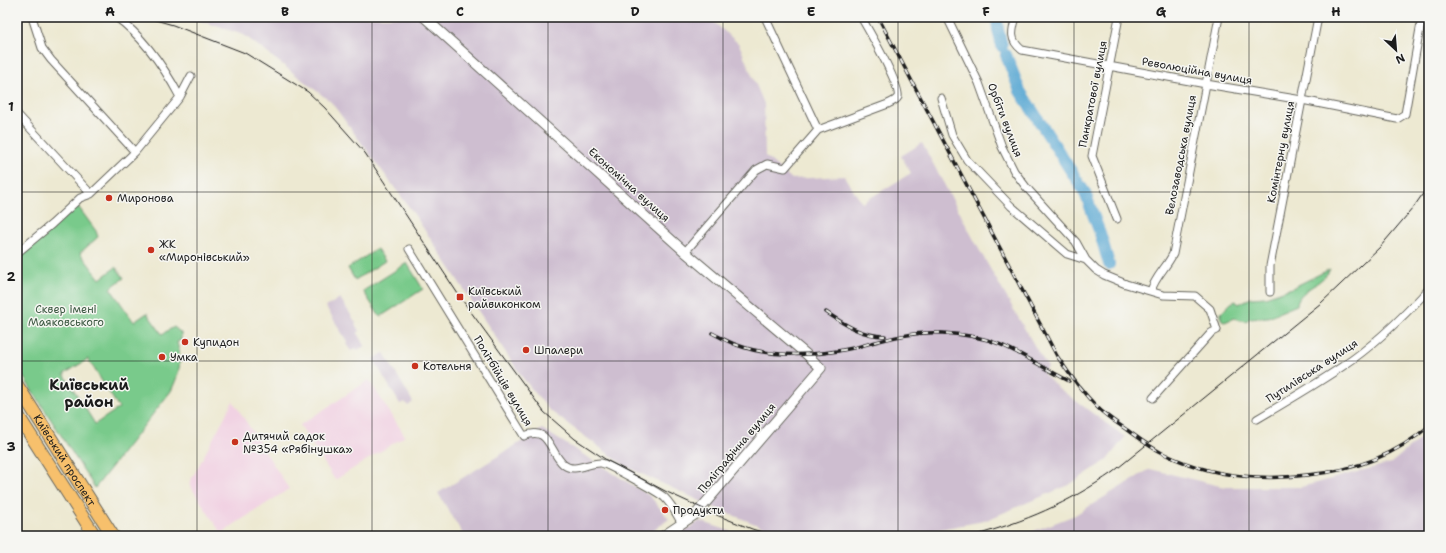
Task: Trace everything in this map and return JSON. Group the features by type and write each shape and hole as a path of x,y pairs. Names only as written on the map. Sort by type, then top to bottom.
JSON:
{"main road":[{"name":"Київський проспект","path":"17,385 113,536"},
{"name":"Київський проспект","path":"17,414 95,536"}],"street":[{"path":"32,17 42,48 51,60 135,152"},
{"path":"116,17 126,24 157,58 180,97"},
{"name":"Економічна вулиця","path":"424,17 685,252 821,368"},
{"path":"765,17 818,130"},
{"path":"685,252 756,170 767,164 785,168 818,130 893,102 898,96 897,88 861,17"},
{"name":"Орбіти вулиця","path":"947,17 979,83 1002,148 1014,171 1026,187 1076,242 1086,260"},
{"name":"Революційна вулиця","path":"1016,17 1012,31 1013,40 1015,45 1022,50 1302,100 1398,119 1404,114 1422,17"},
{"name":"Панкратової вулиця","path":"1117,219 1092,156 1119,17"},
{"name":"Велозаводська вулиця","path":"1151,291 1156,277 1170,261 1173,254 1218,17"},
{"name":"Комінтерну вулиця","path":"1270,292 1270,266 1318,17"},
{"path":"17,253 80,198 91,194 135,152 180,97 192,76"},
{"path":"941,98 952,135 967,160 1011,206 1067,254 1086,260 1096,270 1104,275 1126,284 1163,294 1195,296 1210,309 1217,330 1211,333 1153,398"},
{"path":"17,114 91,194"},
{"name":"Політбійців вулиця","path":"409,249 524,436 534,433 545,436 551,449 563,464 568,467 575,468 602,463 662,495 667,500 682,524"},
{"name":"Путилівська вулиця","path":"1257,420 1343,366 1367,348 1390,328 1429,289"},
{"name":"Поліграфічна вулиця","path":"663,536 696,514 702,508 821,368"}],"shaded area":[{"path":"188,17 708,17 739,44 764,104 765,156 792,179 844,176 862,203 911,173 901,156 922,143 980,251 1048,367 1043,373 1057,387 1125,437 1107,460 1069,485 984,521 902,536 794,536 780,534 713,507 625,466 549,410 522,377 412,211 331,102 244,35"},
{"path":"340,298 356,323 355,324 359,331 357,333 365,346 357,350 356,348 351,351 346,344 348,343 326,307"},
{"path":"384,353 413,402 408,406 405,402 400,404 373,359"},
{"path":"369,380 405,436 335,480 300,425"},
{"name":"Дитячий садок №354 «Рябінушка»","path":"233,401 289,489 221,533 189,484"},
{"path":"542,429 650,496 669,519 646,536 464,536 438,493"},
{"path":"1429,431 1429,536 1021,536 1075,515 1150,469 1224,487 1301,487 1391,463"},
{"path":"700,521 744,536 676,536"}],"green space":[{"name":"Сквер імені Маяковського","path":"77,205 96,231 98,237 80,253 100,279 116,267 124,278 110,288 134,322 147,313 162,334 174,327 181,333 181,340 177,342 180,362 171,391 95,488 17,367 17,255","holes":["88,359 119,408 95,424 64,374"]},
{"path":"377,249 385,261 355,280 348,268"},
{"path":"407,263 423,289 380,317 363,291"},
{"path":"1330,269 1327,275 1301,295 1297,305 1268,317 1250,318 1246,321 1234,318 1225,322 1221,319 1221,313 1231,303 1236,301 1238,304 1251,298 1265,297 1292,288"}],"waterway":[{"path":"997,17 998,30 1002,46"},
{"path":"1006,55 1020,91 1085,193 1100,233 1109,264"}],"tram line":[{"path":"145,17 173,25 245,53 308,92 325,108 365,153 460,297 544,412 575,439 608,461 667,492 719,516 775,536"},
{"path":"973,536 1028,518 1046,510 1079,493 1113,472 1321,303 1380,247 1413,208 1429,185"}],"railway":[{"path":"878,17 1057,356 1071,376 1101,411 1153,448 1184,463 1220,473 1262,477 1288,477 1323,473 1356,466 1387,454 1402,446 1429,426"},
{"path":"826,312 861,332 877,336 885,336"},
{"path":"712,333 737,345 779,354 810,354 839,351 920,333 964,335 986,339 999,344 1017,352 1069,381"}],"place":[{"name":"Миронова","path":"109,198"},
{"name":"ЖК «Миронівський»","path":"151,250"},
{"name":"Київський райвиконком","path":"460,297"},
{"name":"Купидон","path":"185,342"},
{"name":"Шпалери","path":"526,350"},
{"name":"Умка","path":"162,357"},
{"name":"Котельня","path":"415,366"},
{"name":"Дитячий садок №354 «Рябінушка»","path":"235,442"},
{"name":"Продукти","path":"665,510"}],"district":[{"name":"Київський район","path":"89,394"}]}
